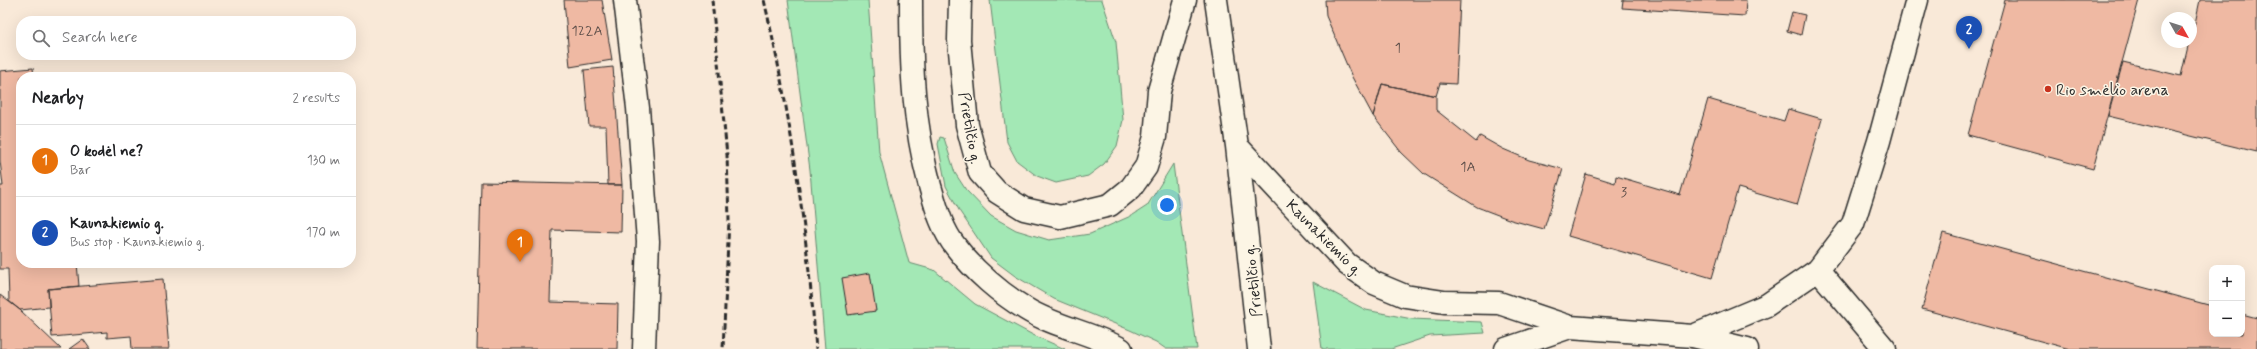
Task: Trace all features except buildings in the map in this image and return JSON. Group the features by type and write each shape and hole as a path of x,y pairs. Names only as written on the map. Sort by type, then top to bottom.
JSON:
{"main road":[{"path":"624,0 638,108 648,241 644,349"},
{"path":"911,0 911,71 920,147 937,213 955,246 983,276 1026,310 1069,329 1121,349"},
{"name":"Prietilčio g.","path":"960,0 959,40 967,125 980,173 997,192 1024,209 1060,217 1110,205 1131,188 1146,167 1155,137 1159,91 1185,0"},
{"name":"Prietilčio g.","path":"1216,0 1237,146 1259,349"},
{"name":"Kaunakiemio g.","path":"1693,336 1767,305 1818,270 1853,224 1879,141 1917,0"},
{"name":"Kaunakiemio g.","path":"1237,146 1347,264 1374,283 1405,296 1444,302 1499,304 1570,327 1693,336 1747,349"},
{"path":"1818,270 1885,349"},
{"name":"Kaunakiemio g.","path":"1506,349 1570,327"}],"green space":[{"path":"788,0 868,0 879,152 909,263 934,270 975,304 1033,335 1065,349 825,349 810,170"},
{"path":"990,0 1102,0 1116,42 1123,120 1117,146 1104,164 1088,176 1056,183 1037,176 1017,161 1007,142"},
{"path":"940,137 944,138 955,173 966,190 991,216 1016,230 1049,240 1090,234 1133,215 1147,206 1173,164 1197,349 1166,349 1156,342 1130,330 1054,299 1015,276 991,258 960,212 946,186 938,144"},
{"path":"1313,282 1366,310 1412,319 1482,322 1485,333 1430,336 1391,349 1322,349"}],"railway":[{"path":"712,0 727,155 729,220 723,349"},
{"path":"764,0 774,43 797,174 808,262 816,349"}],"place":[{"name":"Kaunakiemio g.","path":"1969,49"},
{"name":"Rio smėlio arena","path":"2048,89"},
{"name":"O kodėl ne?","path":"520,262"}]}
